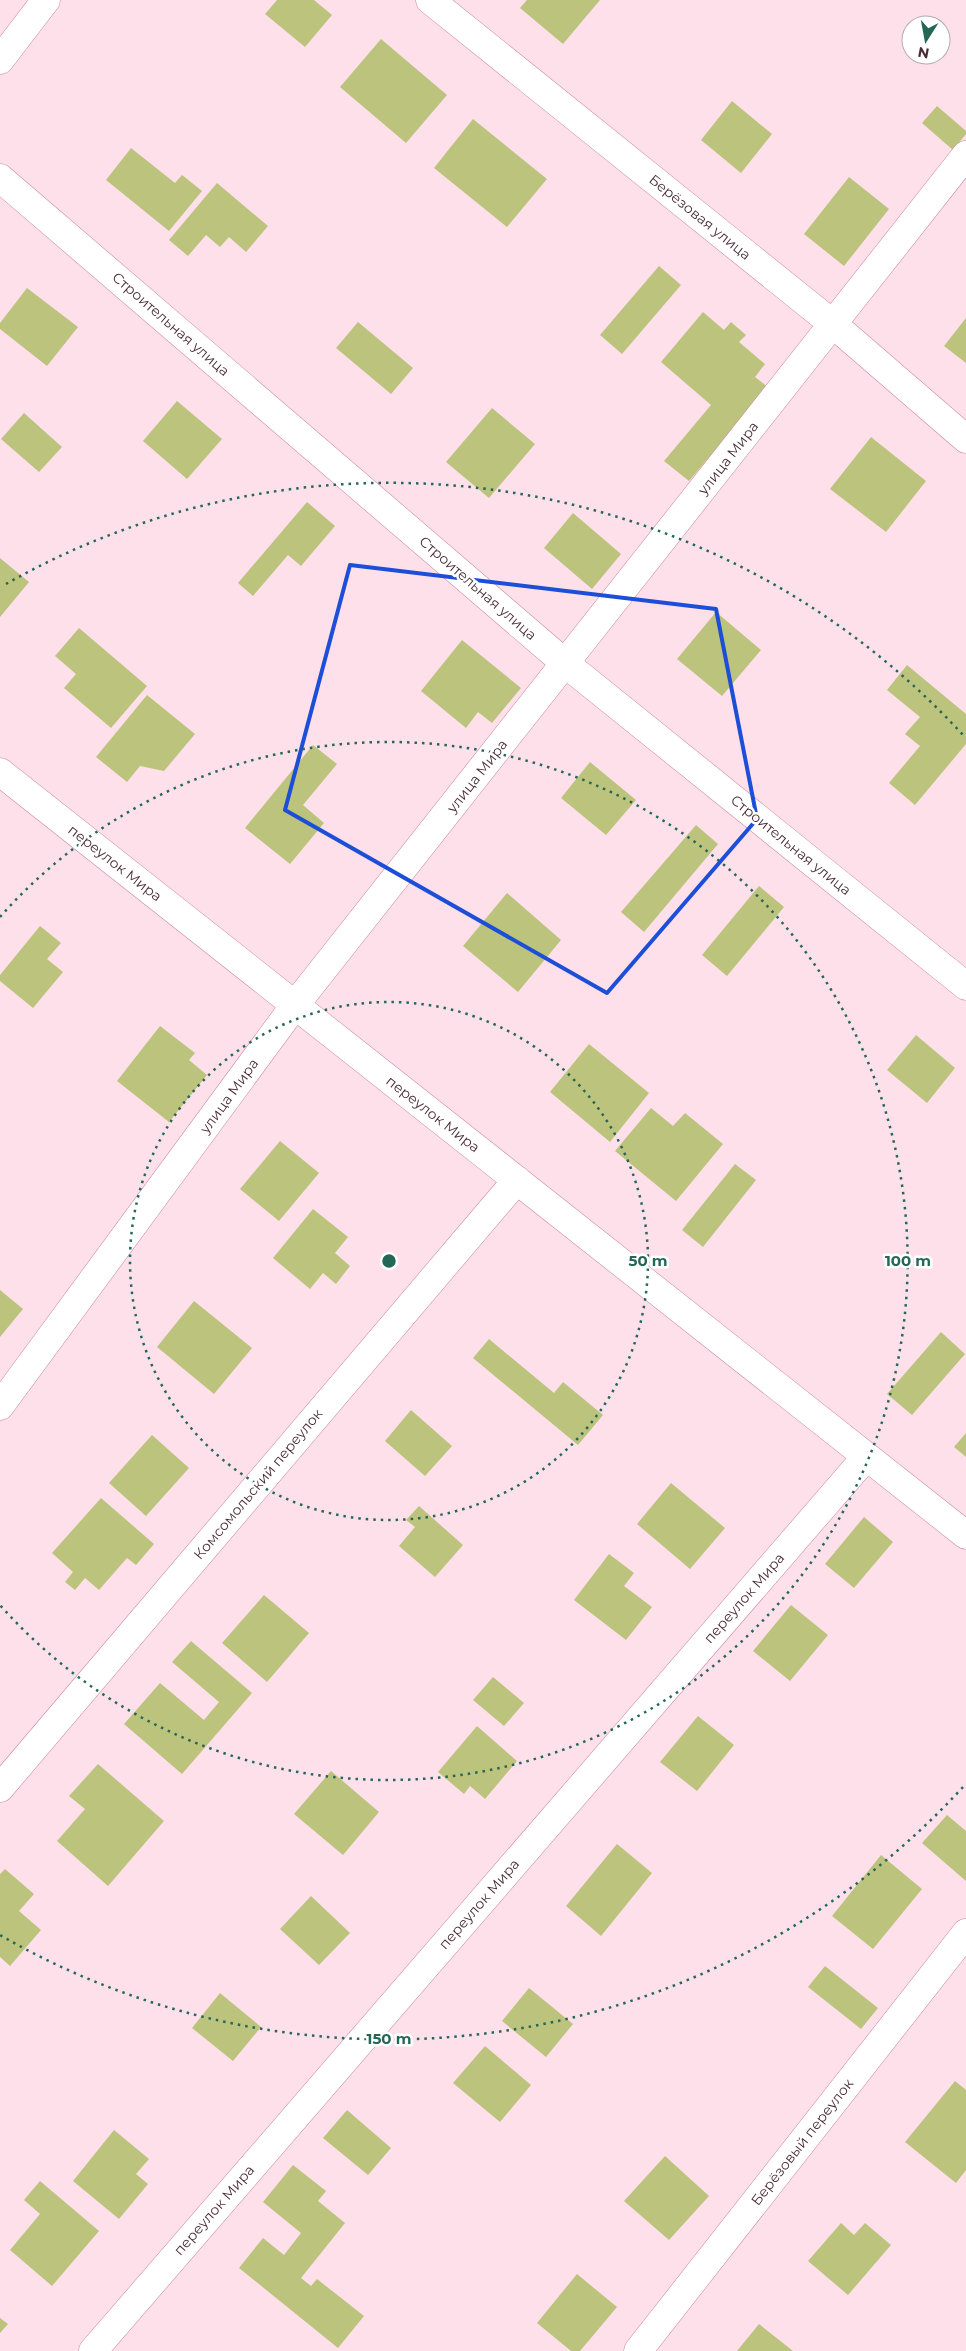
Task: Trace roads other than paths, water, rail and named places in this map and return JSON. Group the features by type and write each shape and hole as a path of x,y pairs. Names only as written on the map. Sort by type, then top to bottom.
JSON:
{"street":[{"path":"0,60 46,0"},
{"name":"Берёзовая улица","path":"430,0 833,324 966,439"},
{"name":"улица Мира","path":"0,1406 295,1005 966,155"},
{"name":"Строительная улица","path":"0,178 566,664 966,986"},
{"name":"переулок Мира","path":"0,772 966,1535"},
{"name":"Комсомольский переулок","path":"0,1788 517,1180"},
{"name":"переулок Мира","path":"92,2351 866,1457"},
{"name":"Берёзовый переулок","path":"638,2351 966,1933"}]}
